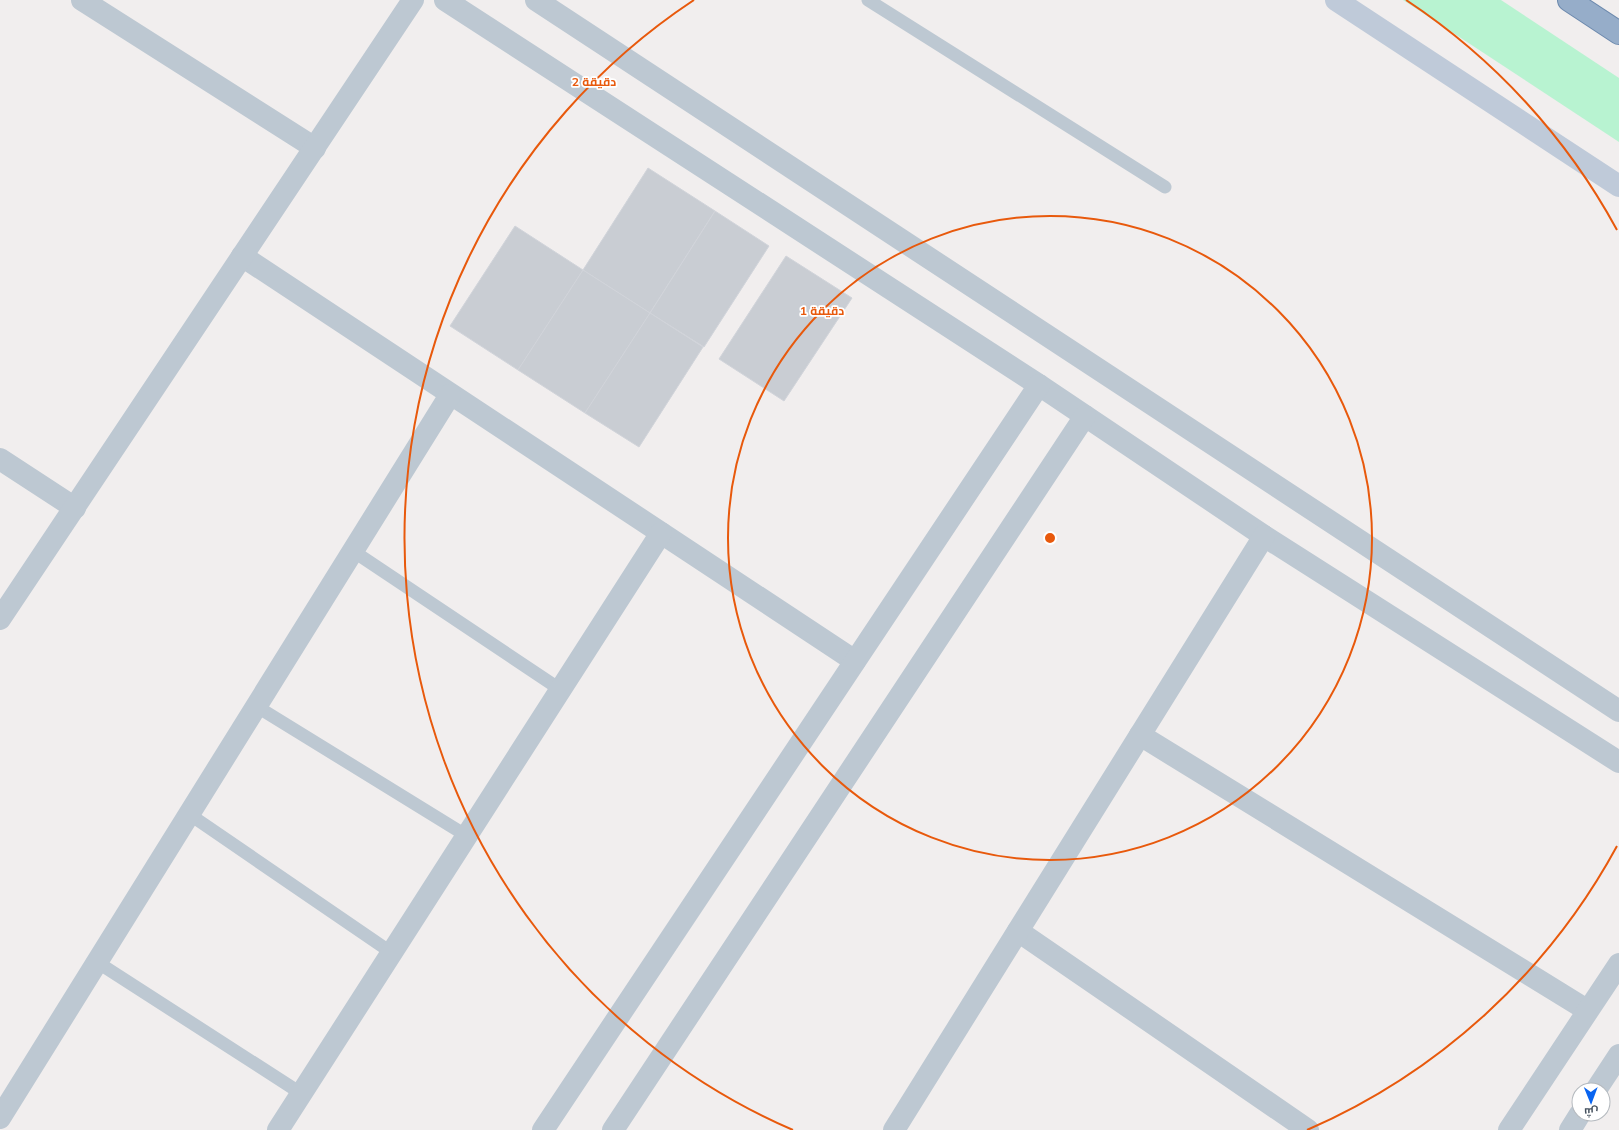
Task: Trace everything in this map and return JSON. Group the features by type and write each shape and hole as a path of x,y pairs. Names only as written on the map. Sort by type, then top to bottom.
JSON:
{"highway":[{"path":"1569,0 1619,33"}],"main road":[{"path":"1336,0 1619,186"}],"street":[{"path":"82,0 315,148"},
{"path":"0,620 413,0"},
{"path":"445,0 1039,385 1264,536 1619,762"},
{"path":"536,0 1619,711"},
{"path":"242,256 450,395 855,661"},
{"path":"543,1130 1039,385"},
{"path":"0,1118 450,395"},
{"path":"613,1130 1085,416"},
{"path":"0,459 75,508"},
{"path":"278,1130 661,533"},
{"path":"894,1130 1264,536"},
{"path":"1140,735 1587,1010"},
{"path":"1018,931 1308,1130"},
{"path":"1509,1130 1587,1010 1619,964"},
{"path":"1601,1082 1619,1055"}],"lane":[{"path":"868,0 1165,186"},
{"path":"353,551 561,690"},
{"path":"256,706 467,836"},
{"path":"189,814 392,953"},
{"path":"97,962 302,1094"}],"green space":[{"path":"1403,0 1501,0 1619,78 1619,142"}],"building":[{"path":"648,168 715,211 650,313 583,270"},
{"path":"715,211 769,246 704,347 650,313"},
{"path":"515,226 583,270 518,370 450,326"},
{"path":"786,256 852,298 784,401 719,359"},
{"path":"583,270 650,313 585,413 518,370"},
{"path":"650,313 703,347 639,447 585,413"}]}
